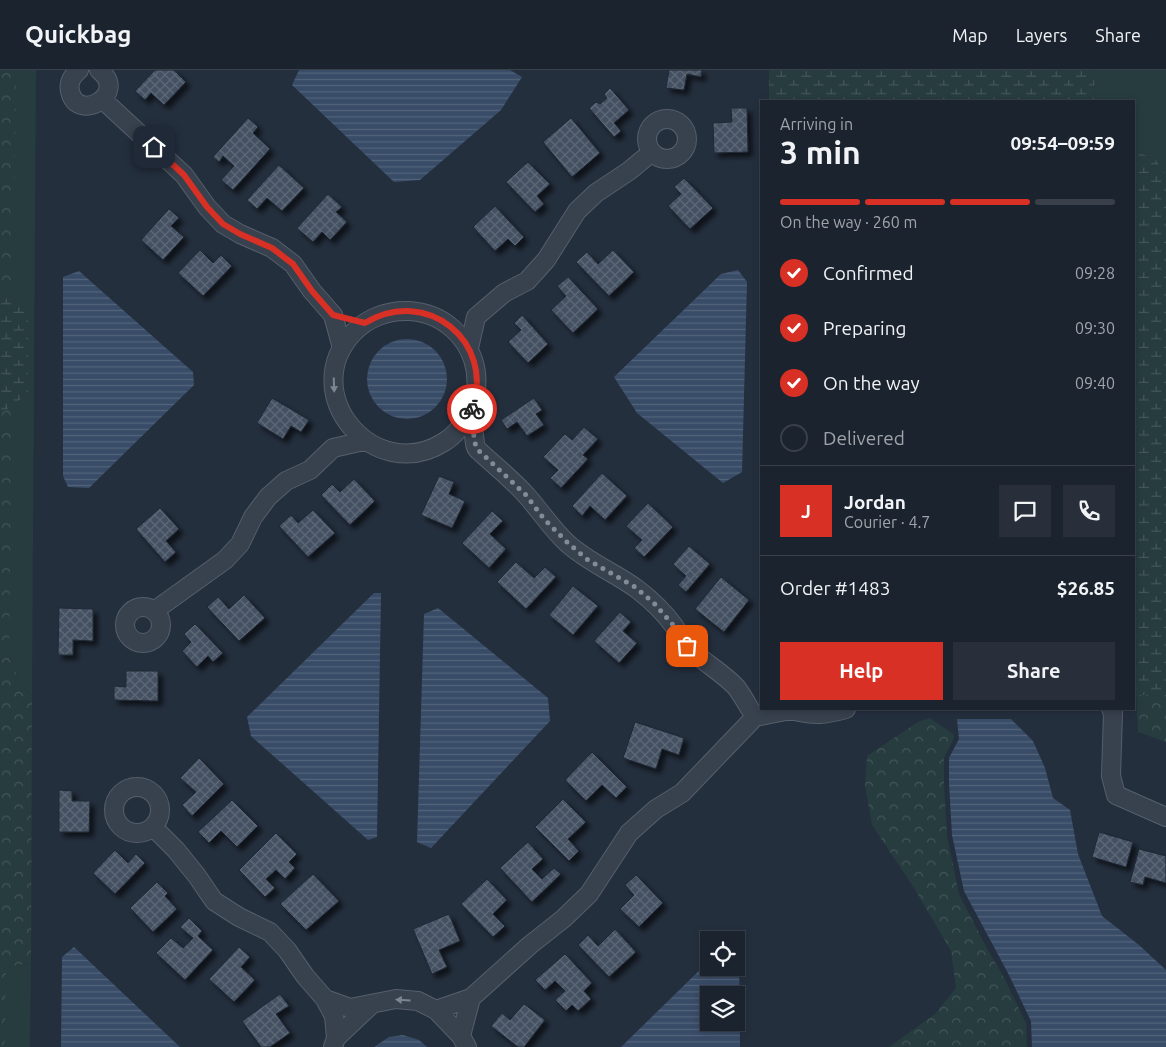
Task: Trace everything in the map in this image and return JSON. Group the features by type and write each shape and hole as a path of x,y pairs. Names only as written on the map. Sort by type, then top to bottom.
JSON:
{"street":[{"path":"79,70 74,74 69,85 71,94 75,100 89,106 103,100 107,94 108,81 104,74 98,70"},
{"path":"103,100 184,175 207,207 223,224 240,234 272,248 293,264 312,291 333,315 342,348"},
{"path":"442,321 476,317 504,293 526,281 546,260 577,211 596,193 630,172 652,152"},
{"path":"407,311 429,315 442,321 460,336 469,348 475,367 477,387 470,413 459,429 444,442 425,451 404,453 383,450 364,441 353,431 336,402 334,384 336,366 342,348 352,334 365,323 385,314 407,311"},
{"path":"333,315 365,323"},
{"path":"469,348 476,317"},
{"path":"470,413 476,448"},
{"path":"154,611 225,560 240,544 252,517 268,497 286,482 310,470 333,448 344,418"},
{"path":"333,448 364,441"},
{"path":"444,442 476,448 526,495 544,519 567,542 588,560 635,587 654,603 673,625 687,646 736,688 755,717"},
{"path":"436,1010 471,998 530,944 563,919 589,894 630,833 656,809 682,794 755,717 794,710 812,715 843,710"},
{"path":"1112,710 1113,713 1111,776 1116,795 1166,817"},
{"path":"153,827 176,850 214,901 239,917 270,932 287,950 305,976 325,999 334,1016 334,1043"},
{"path":"464,1041 471,998"},
{"path":"325,999 350,1008 396,999 418,1001 436,1010 464,1041"},
{"path":"334,1043 371,1005"}],"green space":[{"path":"0,70 36,70 32,696 22,686 7,653 0,414 28,394 28,310 6,292"},
{"path":"0,70 16,70 9,658 22,686 32,696 31,963 6,967 5,1047 0,1047"},
{"path":"769,70 1095,70 1094,100 769,100"},
{"path":"1095,70 1166,70 1166,174 1156,160 1135,150 1135,100 1094,100"},
{"path":"1135,150 1156,160 1166,174 1166,695 1136,695"},
{"path":"4,291 21,299 28,310 28,394 0,414 0,292"},
{"path":"1136,695 1166,695 1166,742 1138,732"},
{"path":"930,718 953,734 954,738 944,758 944,783 947,836 959,894 1026,1023 1027,1047 889,1047 935,1014 956,988 951,951 914,888 872,825 865,785 867,756 918,722"},
{"path":"31,963 30,1047 0,1047 0,968"}],"water":[{"path":"299,70 510,70 522,77 501,110 420,180 394,182 292,85"},
{"path":"738,270 747,282 742,472 723,483 637,413 614,377 721,274"},
{"path":"79,271 193,372 194,385 89,488 68,487 63,476 63,277"},
{"path":"407,339 422,342 435,351 444,364 447,379 444,394 435,407 422,416 407,419 392,416 379,407 370,394 367,379 370,364 379,351 392,342"},
{"path":"374,593 381,593 377,837 368,840 251,736 247,717"},
{"path":"438,608 548,698 550,721 431,848 417,842 424,614"},
{"path":"957,719 1011,719 1033,741 1045,768 1053,798 1070,810 1078,854 1102,916 1139,945 1166,970 1166,1047 1032,1047 1031,1021 1009,975 964,891 952,835 949,783 949,758 959,739"},
{"path":"74,947 180,1047 61,1047 62,957"},
{"path":"700,970 700,976 739,976 739,986 700,986 700,1031 740,1031 740,1047 621,1047"},
{"path":"403,1035 419,1040 427,1047 374,1047 389,1037"}],"building":[{"path":"155,70 174,70 186,82 164,105 151,93 145,100 135,91"},
{"path":"669,70 702,70 701,77 687,74 684,90 666,88"},
{"path":"610,88 629,110 614,123 621,131 614,137 589,108 596,102 600,104 607,98 604,94"},
{"path":"731,108 747,108 748,152 714,153 713,123 732,122"},
{"path":"248,118 258,127 253,133 270,149 233,190 221,180 234,166 223,156 219,162 213,157"},
{"path":"571,118 600,153 572,177 543,142"},
{"path":"528,162 550,184 537,196 544,204 535,212 506,182"},
{"path":"279,165 304,188 282,211 267,198 257,209 247,200"},
{"path":"684,178 713,208 690,229 668,206 681,194 674,187"},
{"path":"328,194 342,207 336,212 347,222 330,240 322,232 313,242 297,228"},
{"path":"495,206 524,237 515,246 508,239 495,251 473,227"},
{"path":"169,209 179,218 171,226 184,237 163,260 141,240"},
{"path":"200,250 213,263 221,255 232,266 203,296 178,273"},
{"path":"613,250 634,272 609,296 576,262 587,252 598,264"},
{"path":"568,277 598,309 573,333 551,310 566,296 557,286"},
{"path":"522,315 548,344 528,363 508,342 521,330 514,323"},
{"path":"272,398 309,420 301,432 291,426 283,439 257,423"},
{"path":"534,398 542,410 536,414 544,425 527,436 517,422 507,429 501,420"},
{"path":"584,427 598,439 583,455 588,459 561,488 550,478 558,470 543,457 565,434 572,440"},
{"path":"602,473 627,496 605,520 590,506 582,516 572,506"},
{"path":"439,476 454,482 449,494 465,501 452,528 421,515"},
{"path":"354,479 375,501 350,525 321,495 332,484 340,492"},
{"path":"648,503 673,527 644,557 634,548 642,540 626,526"},
{"path":"160,508 179,529 166,541 176,552 165,562 136,529"},
{"path":"313,510 335,533 308,557 279,526 291,515 298,523"},
{"path":"492,511 503,521 490,534 506,549 489,568 462,543"},
{"path":"689,546 710,564 686,592 678,585 686,576 673,564"},
{"path":"516,562 534,578 545,567 556,577 526,609 497,582"},
{"path":"721,577 749,600 724,632 695,609"},
{"path":"573,586 598,606 573,635 549,615"},
{"path":"244,595 265,618 239,641 207,607 218,597 229,609"},
{"path":"59,608 93,609 93,641 73,640 73,655 58,655"},
{"path":"620,612 631,622 623,631 637,643 619,663 594,641"},
{"path":"195,624 223,653 213,662 208,656 197,667 182,651 191,642 184,634"},
{"path":"126,671 158,671 158,701 114,700 114,686 126,687"},
{"path":"635,722 684,738 679,755 662,749 656,769 623,758"},
{"path":"592,752 627,787 616,798 602,785 586,801 565,780"},
{"path":"199,758 224,784 192,816 182,805 196,792 180,778"},
{"path":"59,790 72,791 72,801 90,801 89,832 59,832"},
{"path":"563,799 586,822 568,839 579,851 569,861 535,827"},
{"path":"232,800 258,826 237,847 221,831 209,843 198,832"},
{"path":"1099,832 1133,842 1126,867 1092,857"},
{"path":"276,833 297,854 289,862 295,868 285,879 276,870 266,879 275,888 265,897 239,870"},
{"path":"528,842 543,859 532,869 542,879 554,868 561,874 532,902 500,868"},
{"path":"1139,849 1166,856 1166,883 1145,877 1143,885 1130,882"},
{"path":"115,850 128,863 136,854 145,863 115,894 93,873"},
{"path":"313,874 339,901 306,930 280,904"},
{"path":"636,875 663,903 639,927 620,909 634,895 625,885"},
{"path":"487,879 507,900 493,914 505,926 493,937 461,904"},
{"path":"157,882 168,893 165,896 177,909 153,932 130,908"},
{"path":"449,914 460,941 439,950 447,967 432,974 413,929"},
{"path":"189,918 202,931 198,936 213,950 185,980 156,953 171,938 183,948 193,938 180,927"},
{"path":"615,929 636,952 609,977 578,945 588,935 598,946"},
{"path":"239,947 250,957 241,967 255,980 234,1002 209,979"},
{"path":"565,954 592,983 584,991 591,999 578,1011 572,1005 566,1011 555,1000 565,991 555,981 545,990 535,980"},
{"path":"280,994 289,1006 276,1014 290,1033 270,1047 261,1047 242,1021"},
{"path":"524,1004 545,1020 524,1047 518,1047 491,1026 502,1013 510,1020"}],"way so far":[{"path":"472,409 470,413 476,448 526,495 544,519 567,542 588,560 635,587 654,603 673,625 687,646"}],"route":[{"path":"154,147 184,175 207,207 223,224 240,234 272,248 293,264 312,291 333,315 365,323 378,316 392,312 414,311 435,317 454,330 469,348 477,374 477,387 472,409"}]}
